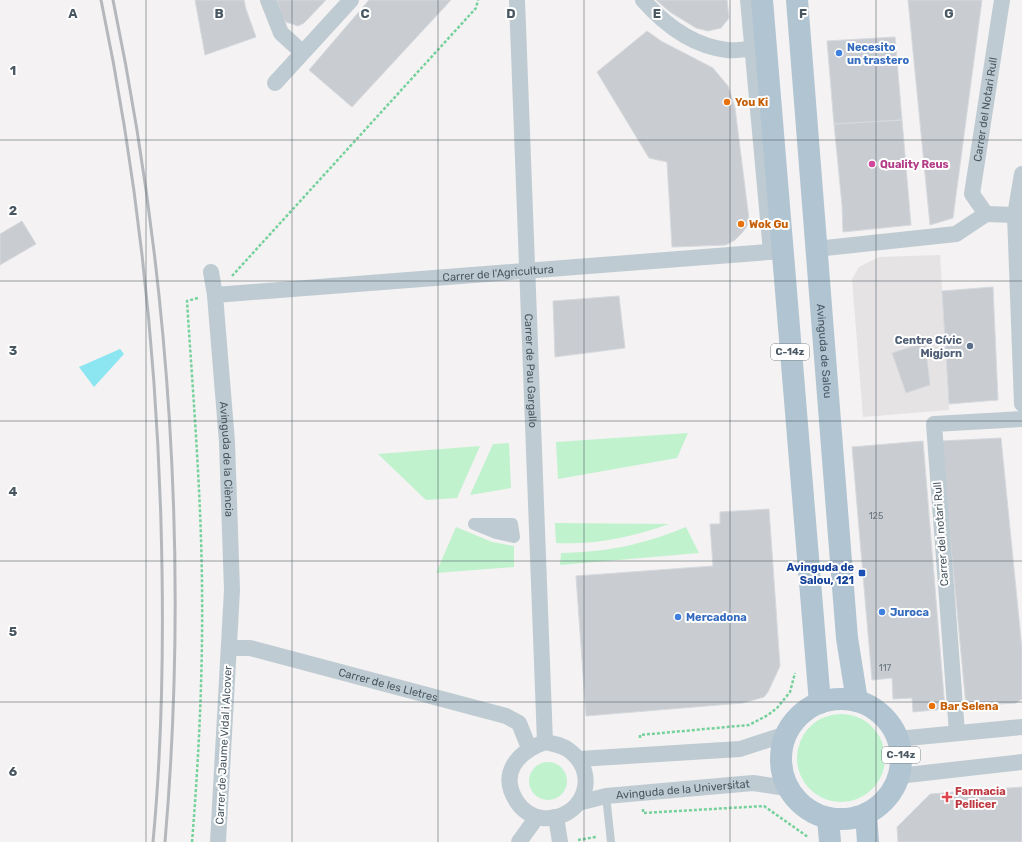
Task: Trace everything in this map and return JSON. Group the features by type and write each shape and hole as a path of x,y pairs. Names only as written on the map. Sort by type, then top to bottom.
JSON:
{"main road":[{"name":"C-14z","path":"762,0 776,252 820,703"},
{"name":"Avinguda de Salou","path":"797,0 846,638 857,702"},
{"name":"C-14z","path":"838,700 857,702 879,713 890,725 897,739 901,761 898,776 890,795 875,809 866,814 851,818 828,818 808,809 787,788 781,765 782,750 786,734 800,715 820,703 838,700"},
{"path":"866,814 868,842"},
{"path":"828,818 830,842"}],"street":[{"path":"268,0 281,33 302,52"},
{"path":"275,83 351,0"},
{"name":"Carrer de Pau Gargallo","path":"517,0 545,742"},
{"path":"643,0 661,20 689,38 728,50 752,49"},
{"path":"748,0 752,49 776,252"},
{"name":"Carrer del Notari Rull","path":"986,214 972,194 1002,0"},
{"path":"1022,174 1021,191 1015,215 1020,312 1022,404"},
{"path":"816,249 956,234 986,214 1015,215"},
{"name":"Carrer de l'Agricultura","path":"215,295 776,252"},
{"name":"Avinguda de la Ciència","path":"211,272 215,295 227,442 232,590 229,648"},
{"name":"Carrer del notari Rull","path":"956,733 934,424 1022,419"},
{"name":"Carrer de les Lletres","path":"229,648 250,648 506,716 519,723 529,748"},
{"name":"Carrer de Jaume Vidal i Alcover","path":"218,842 229,648"},
{"path":"897,739 1022,727"},
{"path":"579,759 740,749 786,734"},
{"path":"545,742 560,745 570,750 579,759 583,767 586,781 584,793 578,803 570,812 556,818 537,817 528,813 519,805 513,796 510,783 511,771 517,759 529,748 545,742"},
{"path":"898,776 1022,762"},
{"name":"Avinguda de la Universitat","path":"578,803 606,796 753,783 787,788"},
{"path":"519,842 537,817"},
{"path":"556,818 567,841"}],"lane":[{"path":"606,796 611,838"}],"path":[{"path":"192,842 201,714 202,585 197,452 187,301 215,295 476,8 478,0"},
{"path":"640,734 734,727 748,725 759,721 777,708 790,692 795,680 796,667"},
{"path":"567,841 611,838"}],"shaded area":[{"path":"940,255 949,410 863,417 852,279 859,267 879,257"}],"green space":[{"path":"688,433 677,458 558,479 556,442"},
{"path":"509,443 511,488 470,495 493,444"},
{"path":"480,446 457,498 426,500 378,454"},
{"path":"555,523 669,524 641,533 614,539 585,543 556,543"},
{"path":"456,527 492,542 514,546 514,567 436,573"},
{"path":"686,527 699,553 560,565 561,553 610,549 640,543"},
{"path":"841,714 858,717 866,721 878,733 882,741 885,758 882,775 878,783 866,795 858,799 841,802 824,799 816,795 804,783 800,775 797,758 800,741 804,733 816,721 824,717"},
{"path":"548,762 561,768 567,781 561,794 548,800 535,794 529,781 535,768"}],"water":[{"path":"120,349 124,354 94,387 79,367"}],"building":[{"path":"195,0 244,0 256,37 205,55"},
{"path":"277,0 326,0 304,23 298,26 286,22 282,16"},
{"path":"369,0 451,0 352,107 309,70"},
{"path":"656,0 727,0 729,18 721,28 708,31 696,28 670,12"},
{"path":"908,0 982,0 953,218 930,225"},
{"path":"647,31 661,41 713,68 728,86 735,108 749,219 747,226 742,233 735,240 726,245 672,247 667,162 649,158 597,72"},
{"path":"895,37 902,120 834,124 827,41"},
{"name":"Quality Reus","path":"902,120 911,225 843,232 842,205 834,124"},
{"path":"22,221 36,244 0,265 0,234"},
{"name":"Centre Cívic Migjorn","path":"993,287 998,400 949,404 942,291"},
{"path":"619,296 625,348 555,357 553,301"},
{"path":"925,342 930,385 906,393 892,353"},
{"path":"1001,438 1022,649 1022,699 1016,703 966,706 941,441"},
{"path":"923,441 945,709 913,712 912,698 893,699 892,678 872,680 852,447"},
{"name":"Mercadona","path":"769,509 780,666 768,692 764,697 743,703 586,716 576,576 713,566 710,524 720,524 720,512"},
{"path":"1022,787 1022,842 898,842 897,827 930,794"}],"railway":[{"path":"101,0 125,130 143,260 155,392 161,523 162,683 159,762 153,842"},
{"path":"113,0 133,104 149,208 161,313 169,419 174,525 175,631 172,737 165,842"}],"place":[{"name":"Necesito un trastero","path":"839,53"},
{"name":"You Ki","path":"727,102"},
{"name":"Quality Reus","path":"872,164"},
{"name":"Wok Gu","path":"741,224"},
{"name":"Centre Cívic Migjorn","path":"970,346"},
{"name":"Avinguda de Salou, 121","path":"862,573"},
{"name":"Juroca","path":"882,612"},
{"name":"Mercadona","path":"678,617"},
{"name":"Bar Selena","path":"932,706"},
{"name":"Farmacia Pellicer","path":"947,797"}]}
